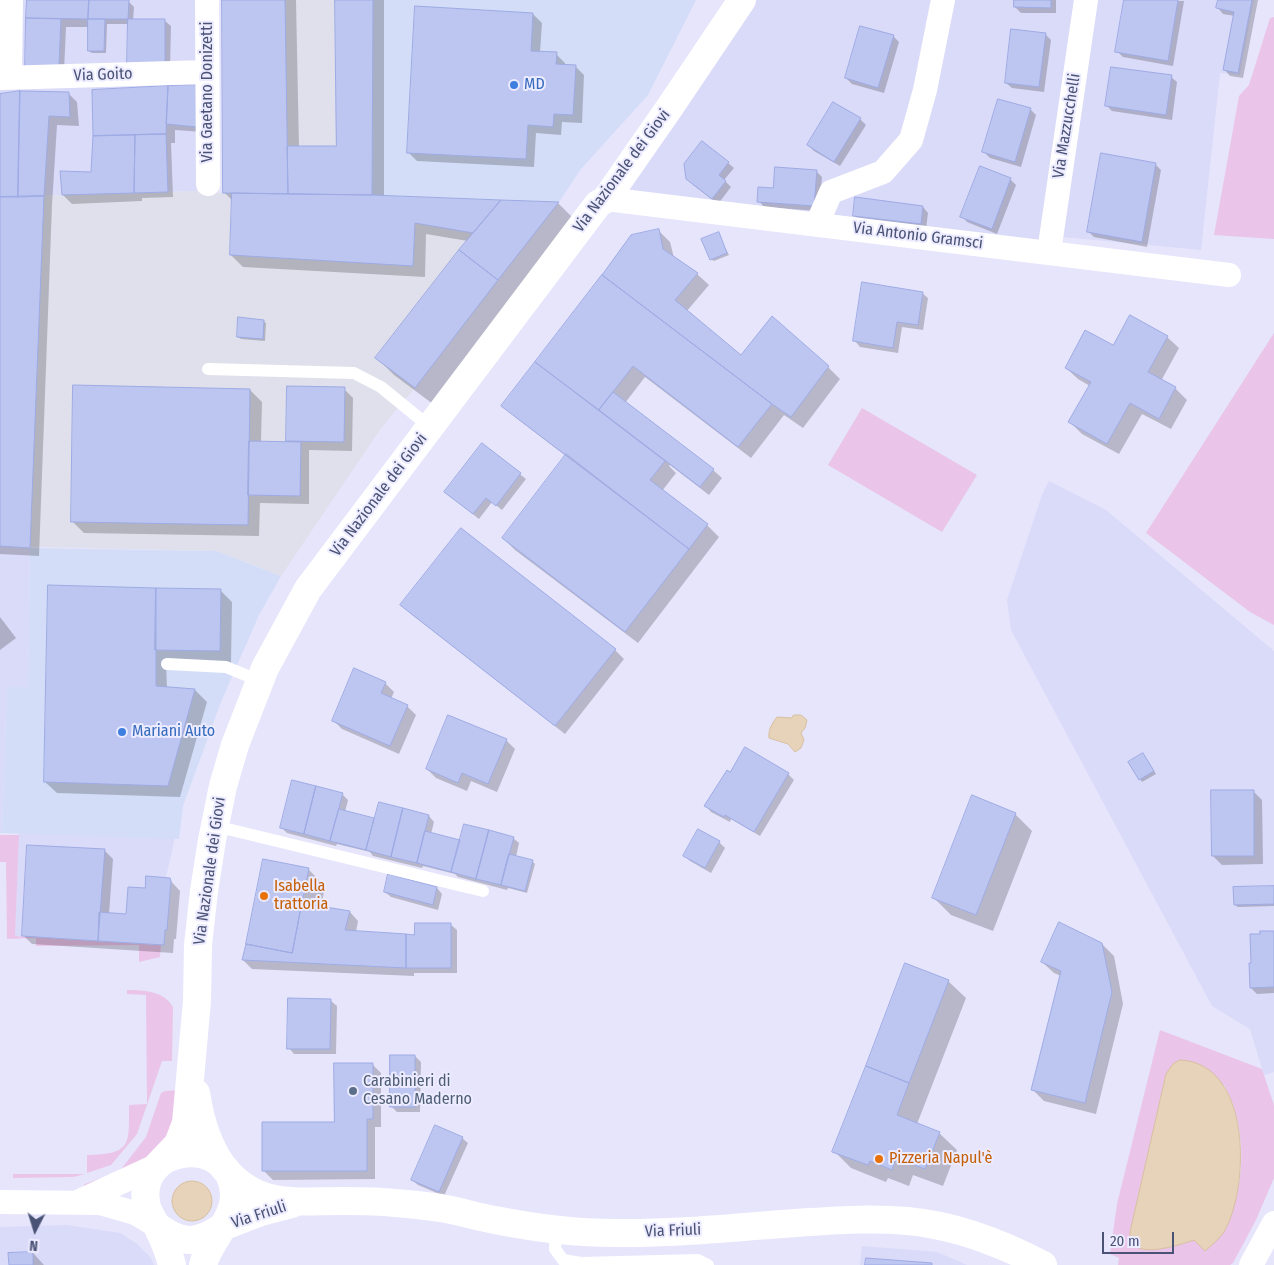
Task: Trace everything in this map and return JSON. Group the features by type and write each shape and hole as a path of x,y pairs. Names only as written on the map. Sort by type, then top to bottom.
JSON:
{"main road":[{"name":"Via Nazionale dei Giovi","path":"158,1165 178,1144 186,1123 197,1000 198,945 204,891 223,786 235,745 260,681 282,636 308,589 598,204 606,199 742,0"},
{"name":"Via Nazionale dei Giovi","path":"192,1064 198,1104 205,1130 215,1155 224,1168"},
{"path":"172,1265 157,1226 149,1215 146,1189 150,1176 158,1165 170,1157 184,1152 199,1153 212,1158 224,1168 234,1192 229,1216 207,1251 203,1265"},
{"name":"Via Friuli","path":"224,1168 234,1180 254,1191 272,1198 297,1203"},
{"name":"Via Friuli","path":"222,1227 261,1212 297,1203 341,1201 393,1202 441,1208 494,1220 556,1230 616,1233 684,1231 826,1221 908,1220 945,1227 983,1238 1016,1251 1043,1265"},
{"path":"157,1226 171,1236 189,1240 207,1237 222,1227"}],"street":[{"path":"5,78 11,0"},
{"name":"Via Gaetano Donizetti","path":"207,0 208,184"},
{"path":"817,224 831,192 883,172 911,140 924,90 943,0"},
{"name":"Via Mazzucchelli","path":"1049,252 1086,0"},
{"name":"Via Goito","path":"5,78 206,72"},
{"name":"Via Antonio Gramsci","path":"606,199 1229,275"},
{"path":"77,1202 158,1165"},
{"path":"0,1202 100,1203 124,1208 157,1226"},
{"path":"1251,1265 1274,1223"}],"lane":[{"path":"208,369 354,373 382,387 430,427"},
{"path":"167,664 226,667 260,681"},
{"path":"215,826 483,891"},
{"path":"556,1230 555,1249 563,1260 581,1263 698,1260 708,1265"}],"shaded area":[{"path":"0,0 197,0 197,191 0,197"},
{"path":"222,0 373,0 372,195 559,202 415,388 382,427 281,576 217,551 0,546 0,197 197,191 222,193"},
{"path":"373,0 696,0 648,95 581,169 559,202 372,195"},
{"path":"742,0 1086,0 1049,252 606,199"},
{"path":"1091,0 1254,0 1240,75 1220,73 1201,250 1063,237"},
{"path":"1274,17 1274,239 1214,235 1239,96 1249,85 1270,18"},
{"path":"1274,333 1274,625 1250,612 1146,533"},
{"path":"862,408 977,475 942,532 828,465"},
{"path":"1049,481 1106,510 1274,651 1274,1072 1264,1075 1250,1029 1212,1006 1011,630 1007,600 1042,495"},
{"path":"0,546 30,548 28,688 7,687 2,833 0,833"},
{"path":"30,548 217,551 281,576 259,615 221,702 183,806 179,839 2,833 7,687 28,687"},
{"path":"794,715 801,715 807,720 805,728 801,733 804,740 801,748 795,752 788,744 769,738 771,727 777,717 791,718"},
{"path":"20,801 182,806 166,877 171,881 164,945 15,936"},
{"path":"0,835 19,835 15,936 161,945 160,957 139,962 139,945 36,946 36,938 7,939 6,862 0,862"},
{"path":"127,990 153,992 164,998 173,1007 172,1061 162,1061 137,1134 111,1165 87,1173 87,1155 113,1152 125,1145 129,1130 129,1105 147,1104 146,995 127,994"},
{"path":"1160,1030 1262,1069 1274,1105 1274,1178 1256,1220 1233,1263 1230,1265 1118,1265 1119,1258 1110,1254 1117,1204","holes":["1166,1074 1224,1085 1235,1111 1238,1125 1241,1169 1234,1203 1206,1251 1195,1240 1129,1238"]},
{"path":"1180,1060 1204,1066 1221,1082 1232,1104 1239,1130 1240,1159 1238,1187 1233,1212 1224,1232 1205,1251 1194,1240 1155,1250 1137,1247 1131,1241 1130,1232 1166,1074 1173,1064"},
{"path":"180,1090 177,1122 170,1138 157,1153 126,1177 110,1183 81,1189 85,1184 112,1174 122,1168 146,1137 161,1093"},
{"path":"13,1174 85,1174 73,1177 13,1178"},
{"path":"188,1181 196,1181 203,1184 209,1190 212,1201 209,1212 203,1218 196,1221 188,1221 181,1218 175,1212 172,1205 172,1197 175,1190 181,1184"},
{"path":"66,1225 120,1233 137,1244 151,1258 154,1265 0,1265 0,1227"},
{"path":"862,1246 937,1252 967,1265 860,1265"}],"building":[{"path":"27,0 89,0 88,19 26,18"},
{"path":"89,0 129,0 128,19 88,19"},
{"path":"222,0 285,0 288,194 223,193"},
{"path":"335,0 373,0 372,195 288,194 287,146 336,146"},
{"path":"1014,0 1051,0 1051,8 1014,7"},
{"path":"1124,0 1178,0 1168,61 1115,52"},
{"path":"1218,0 1252,0 1238,73 1223,70 1234,12 1216,8"},
{"path":"415,6 533,13 531,51 557,52 556,64 576,65 573,115 554,114 553,127 528,125 526,159 407,153"},
{"path":"26,18 61,19 59,66 25,70"},
{"path":"88,19 105,19 104,51 88,51"},
{"path":"128,19 165,19 165,64 127,64"},
{"path":"860,26 894,35 878,88 845,78"},
{"path":"1011,29 1046,33 1039,87 1005,83"},
{"path":"1111,67 1172,75 1166,115 1105,106"},
{"path":"197,85 197,127 166,124 168,86"},
{"path":"168,86 166,134 93,136 92,90"},
{"path":"20,91 18,197 0,197 0,94"},
{"path":"20,91 69,92 70,117 49,116 44,196 18,197"},
{"path":"998,99 1031,108 1015,162 982,152"},
{"path":"833,102 861,118 834,162 807,145"},
{"path":"166,134 168,192 134,193 135,135"},
{"path":"135,135 134,193 62,195 60,171 91,172 93,136"},
{"path":"702,141 729,162 719,175 726,181 712,199 686,179 684,164"},
{"path":"1101,153 1156,163 1142,242 1087,232"},
{"path":"980,166 1011,178 992,229 960,217"},
{"path":"775,167 817,170 814,206 757,202 758,187 773,188"},
{"path":"232,193 372,195 501,200 473,233 415,223 413,266 230,255"},
{"path":"44,196 30,548 0,546 0,197"},
{"path":"855,197 923,206 921,224 853,216"},
{"path":"501,200 559,202 498,280 459,250"},
{"path":"659,229 663,249 698,273 675,300 741,355 772,316 829,366 791,417 602,275 631,235"},
{"path":"719,232 727,253 710,260 701,239"},
{"path":"459,250 498,280 415,388 375,358"},
{"path":"602,275 772,404 738,447 633,366 599,410 535,362"},
{"path":"862,282 923,292 918,325 897,322 893,348 853,341"},
{"path":"1130,315 1168,336 1148,372 1176,387 1159,419 1130,403 1107,444 1068,422 1091,382 1065,368 1085,330 1113,345"},
{"path":"238,317 264,320 263,339 237,337"},
{"path":"535,362 665,461 650,480 708,524 689,549 501,406"},
{"path":"73,385 250,389 248,525 71,522"},
{"path":"287,386 345,387 344,442 286,441"},
{"path":"613,392 714,469 700,487 599,410"},
{"path":"249,441 301,442 300,496 248,495"},
{"path":"482,443 521,473 496,506 486,498 473,514 444,492"},
{"path":"566,454 689,549 625,632 502,538"},
{"path":"461,528 616,649 555,726 400,605"},
{"path":"48,585 156,588 156,686 195,689 168,786 44,782"},
{"path":"156,588 221,589 220,651 155,650"},
{"path":"354,668 386,682 381,693 408,705 390,746 332,721"},
{"path":"448,715 507,739 488,784 462,773 458,783 426,769"},
{"path":"745,747 789,773 754,832 725,815 724,817 704,806 727,770 730,772"},
{"path":"1143,753 1154,771 1139,780 1128,762"},
{"path":"292,780 316,786 304,834 280,828"},
{"path":"316,786 343,793 330,841 304,834"},
{"path":"1211,790 1254,790 1254,856 1212,856"},
{"path":"972,795 1016,813 976,915 932,898"},
{"path":"379,802 403,808 391,857 366,850"},
{"path":"403,808 429,815 417,863 391,857"},
{"path":"339,809 374,818 366,850 330,841"},
{"path":"464,824 489,830 476,879 451,872"},
{"path":"698,829 720,841 705,868 683,856"},
{"path":"489,830 514,837 501,885 476,879"},
{"path":"425,831 460,840 451,872 417,863"},
{"path":"27,845 105,849 98,941 22,936"},
{"path":"509,854 533,860 525,891 501,885"},
{"path":"263,859 309,868 292,953 246,944"},
{"path":"388,874 437,887 433,905 384,892"},
{"path":"146,876 170,878 171,881 164,945 98,941 99,912 126,914 128,887 145,888"},
{"path":"1274,886 1274,904 1234,905 1233,887"},
{"path":"302,903 350,911 345,930 406,934 406,968 242,960 246,944 292,953"},
{"path":"1059,922 1102,943 1112,992 1085,1103 1031,1090 1061,971 1041,962"},
{"path":"415,923 451,923 451,968 406,968 406,934 414,935"},
{"path":"1260,931 1274,931 1274,987 1250,988 1250,934 1260,934"},
{"path":"905,963 949,980 909,1083 866,1066"},
{"path":"288,998 331,999 330,1049 287,1049"},
{"path":"390,1055 415,1055 415,1107 390,1107"},
{"name":"Carabinieri di Cesano Maderno","path":"334,1063 373,1063 373,1119 367,1119 367,1171 262,1171 262,1122 334,1122"},
{"path":"866,1066 909,1083 897,1115 940,1132 925,1169 896,1158 892,1170 870,1161 868,1165 832,1152"},
{"path":"435,1125 463,1137 439,1192 411,1180"},
{"path":"33,1252 33,1265 9,1265 8,1253"},
{"path":"866,1258 932,1263 932,1265 865,1265"}],"place":[{"name":"MD","path":"514,85"},
{"name":"Mariani Auto","path":"122,732"},
{"name":"Isabella trattoria","path":"264,896"},
{"name":"Carabinieri di Cesano Maderno","path":"353,1091"},
{"name":"Pizzeria Napul'è","path":"879,1159"}]}
